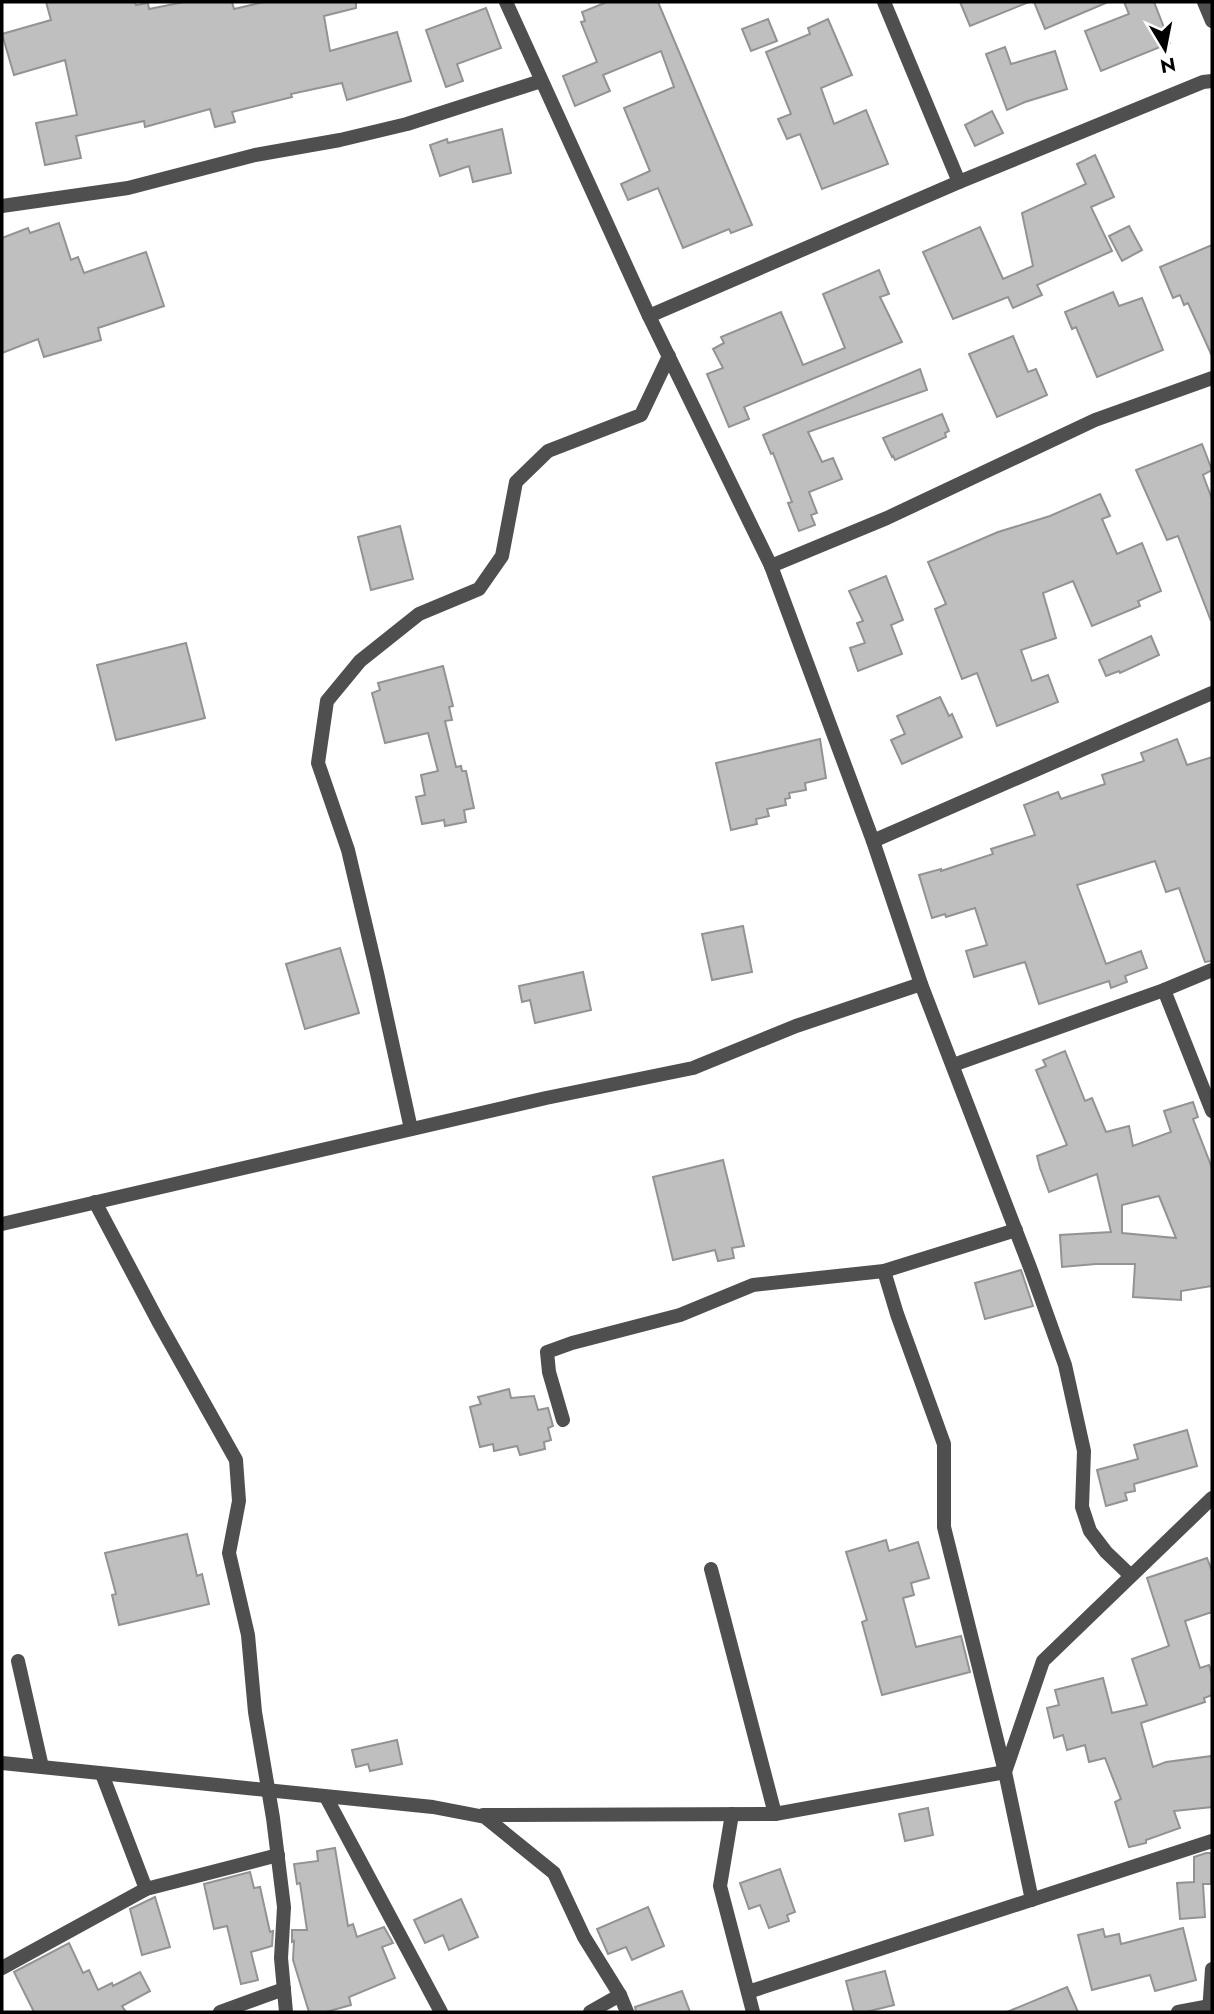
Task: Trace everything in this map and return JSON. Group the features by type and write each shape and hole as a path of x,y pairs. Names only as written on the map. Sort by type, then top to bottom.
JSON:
{"street":[{"path":"506,2 649,316 771,566 873,841 922,984 1065,1365 1084,1451 1082,1507 1090,1531 1130,1575"},
{"path":"884,2 959,182"},
{"path":"1204,2 1212,21"},
{"path":"2,206 128,188 255,155 340,140 408,124 541,81"},
{"path":"649,316 959,182 1140,107 1203,82 1212,81"},
{"path":"411,1129 348,850 318,763 327,701 360,661 419,614 479,589 502,556 516,482 548,452 642,415 669,356"},
{"path":"771,566 887,519 1095,420 1212,378"},
{"path":"873,841 1212,693"},
{"path":"953,1065 1164,990 1212,970"},
{"path":"2,1224 411,1129 693,1068 796,1026 922,984"},
{"path":"1164,990 1212,1111"},
{"path":"95,1202 236,1460 239,1501 229,1553 248,1635 255,1712 278,1855 284,1908 281,1958 286,2012"},
{"path":"563,1420 549,1372 547,1352 680,1315 753,1285 884,1271 1016,1230"},
{"path":"884,1271 944,1444 944,1527 1005,1772 1032,1900"},
{"path":"1005,1772 1043,1661 1212,1498"},
{"path":"711,1569 775,1814"},
{"path":"18,1661 41,1768"},
{"path":"2,1763 433,1807 485,1817 554,1873 584,1937 620,1995 627,2012"},
{"path":"478,1815 775,1814 1005,1772"},
{"path":"102,1774 146,1889"},
{"path":"327,1797 441,2012"},
{"path":"732,1814 720,1886 753,2012"},
{"path":"748,1993 1212,1841"},
{"path":"2,1968 146,1889 278,1855"},
{"path":"1178,2012 1210,2009 1212,1969"},
{"path":"220,2012 284,1989"},
{"path":"590,2012 620,1995"}],"building":[{"path":"46,2 135,2 136,5 148,3 149,9 184,2 232,2 234,9 264,2 356,2 356,8 324,16 330,51 397,32 411,81 347,100 342,83 291,94 292,97 232,112 235,122 215,127 210,109 145,127 144,121 76,136 81,158 45,165 36,123 77,115 65,60 14,75 2,34 51,20"},
{"path":"607,2 658,2 752,225 731,233 729,229 683,248 658,188 628,200 621,184 650,171 624,108 674,87 661,51 603,75 610,91 575,106 563,76 597,62 581,22 585,21 582,12"},
{"path":"960,2 1029,2 970,26"},
{"path":"1034,2 1108,2 1045,29"},
{"path":"1124,2 1154,2 1170,43 1101,71 1085,31 1129,14"},
{"path":"486,8 501,48 457,64 463,81 446,87 426,30"},
{"path":"768,19 777,41 751,51 742,29"},
{"path":"828,19 852,75 821,88 834,124 866,110 888,164 822,189 800,134 787,139 778,119 791,114 766,52 810,34 808,28"},
{"path":"1005,47 1011,64 1055,51 1067,89 1007,110 986,54"},
{"path":"992,111 1003,133 975,146 965,125"},
{"path":"502,129 511,173 473,182 469,166 440,176 430,145 447,139 448,143"},
{"path":"1095,155 1114,197 1091,207 1112,251 1037,285 1042,295 1013,308 1008,297 953,319 923,252 980,227 1003,279 1033,266 1022,213 1086,184 1077,164"},
{"path":"59,223 71,260 78,257 84,273 146,252 164,306 98,328 101,340 44,357 38,339 2,353 2,238 28,228 30,233"},
{"path":"1129,226 1142,250 1122,261 1109,236"},
{"path":"1212,245 1212,356 1188,303 1184,305 1180,295 1173,298 1160,267"},
{"path":"879,270 889,294 880,297 902,342 744,407 749,419 729,427 707,374 723,368 713,349 724,343 721,337 781,312 803,365 845,348 823,294"},
{"path":"1113,292 1119,306 1142,298 1163,350 1097,377 1076,327 1072,329 1065,312"},
{"path":"1013,336 1028,372 1036,369 1047,395 997,417 969,354"},
{"path":"920,369 927,390 808,432 822,462 833,458 842,479 809,492 817,513 811,515 815,525 799,531 788,503 792,502 763,435"},
{"path":"942,414 949,431 945,433 946,437 895,460 892,457 883,438"},
{"path":"1202,444 1212,470 1203,475 1212,499 1211,621 1178,536 1167,540 1136,470"},
{"path":"1100,494 1110,516 1102,519 1117,554 1142,543 1161,591 1138,601 1140,606 1092,626 1073,581 1043,593 1056,638 1021,650 1032,681 1048,675 1058,702 997,726 977,673 962,679 935,609 946,604 928,562 998,532 1050,516"},
{"path":"400,526 413,579 371,590 358,537"},
{"path":"886,576 903,620 891,625 902,654 858,671 850,648 865,643 857,623 863,621 849,591"},
{"path":"1151,636 1159,655 1120,673 1119,671 1106,676 1099,660"},
{"path":"186,643 205,718 116,740 97,665"},
{"path":"443,666 453,706 449,707 452,720 445,721 456,767 461,766 462,771 466,771 474,808 464,810 466,822 445,826 444,820 422,824 416,797 425,795 421,775 438,771 428,733 385,743 372,693 380,690 378,683"},
{"path":"940,697 949,716 952,714 962,737 902,764 891,740 905,734 897,716"},
{"path":"820,739 826,778 805,783 806,790 789,793 790,798 785,799 786,805 767,809 769,816 756,819 757,824 731,830 716,763"},
{"path":"1177,739 1187,765 1212,757 1212,961 1205,962 1179,888 1166,892 1155,861 1077,885 1106,964 1141,951 1147,968 1125,976 1127,982 1111,988 1109,981 1039,1004 1025,962 974,977 966,951 987,945 975,908 946,917 945,914 932,918 919,875 941,871 993,854 991,849 1035,835 1024,805 1058,792 1061,799 1105,784 1102,775 1144,761 1141,753"},
{"path":"743,926 752,972 712,980 702,934"},
{"path":"340,948 359,1013 305,1029 286,964"},
{"path":"583,972 591,1010 535,1023 530,1000 522,1002 519,986"},
{"path":"1065,1051 1085,1101 1092,1098 1106,1132 1129,1126 1133,1146 1171,1132 1164,1111 1193,1102 1198,1117 1193,1119 1212,1168 1212,1286 1181,1291 1181,1300 1133,1297 1135,1264 1062,1267 1060,1235 1111,1232 1097,1174 1049,1192 1037,1156 1067,1145 1036,1070 1046,1066 1043,1060","holes":["1159,1196 1176,1238 1122,1233 1122,1205"]},
{"path":"723,1160 744,1246 732,1248 734,1258 718,1261 715,1250 673,1260 653,1177"},
{"path":"1021,1270 1033,1306 985,1319 975,1283"},
{"path":"509,1389 511,1398 534,1396 538,1410 548,1408 553,1426 548,1428 551,1440 544,1442 545,1449 520,1455 517,1446 494,1451 493,1444 480,1447 470,1407 481,1404 478,1397"},
{"path":"1187,1430 1197,1466 1134,1484 1135,1491 1125,1493 1127,1500 1106,1506 1097,1470 1138,1459 1134,1445"},
{"path":"187,1534 197,1576 202,1574 209,1604 119,1625 112,1595 116,1594 105,1553"},
{"path":"886,1540 889,1551 918,1542 929,1578 911,1583 914,1595 903,1598 916,1647 961,1636 970,1672 882,1695 862,1622 867,1620 846,1552"},
{"path":"1207,1558 1212,1571 1212,1612 1185,1621 1200,1668 1209,1665 1212,1695 1204,1698 1205,1702 1141,1723 1153,1767 1166,1762 1212,1756 1212,1807 1174,1811 1180,1828 1146,1840 1146,1843 1129,1847 1115,1802 1121,1799 1105,1758 1089,1762 1085,1745 1067,1750 1063,1735 1054,1738 1047,1708 1059,1705 1055,1690 1103,1678 1112,1713 1147,1705 1132,1659 1169,1646 1147,1578"},
{"path":"397,1740 402,1764 370,1771 368,1764 356,1767 352,1750"},
{"path":"928,1808 933,1835 905,1841 899,1814"},
{"path":"335,1848 348,1926 353,1924 357,1937 384,1927 393,1943 382,1947 395,1978 349,1997 351,2005 326,2012 309,2012 293,1960 292,1930 307,1930 300,1883 297,1884 294,1864 318,1861 317,1851"},
{"path":"1211,1853 1211,1884 1203,1884 1205,1917 1180,1919 1177,1883 1194,1882 1194,1857"},
{"path":"780,1869 795,1912 787,1915 789,1921 769,1928 760,1905 749,1909 740,1883"},
{"path":"250,1872 254,1888 260,1887 270,1932 273,1931 272,1946 251,1952 258,1980 241,1984 227,1926 214,1929 204,1884"},
{"path":"155,1897 170,1947 142,1955 130,1909"},
{"path":"461,1899 478,1937 449,1950 443,1935 425,1943 414,1920"},
{"path":"648,1907 664,1946 632,1960 626,1947 608,1954 597,1929"},
{"path":"1183,1928 1196,1980 1155,1991 1150,1975 1092,1990 1078,1935 1103,1929 1105,1937 1119,1934 1121,1944"},
{"path":"69,1943 83,1973 89,1970 98,1990 112,1983 113,1986 140,1972 150,1991 122,2006 126,2012 34,2012 14,1972"},
{"path":"885,1971 894,2005 854,2012 846,1981"},
{"path":"1067,1987 1078,2012 1007,2012"},
{"path":"682,1991 690,2012 636,2012 635,2007"}]}
